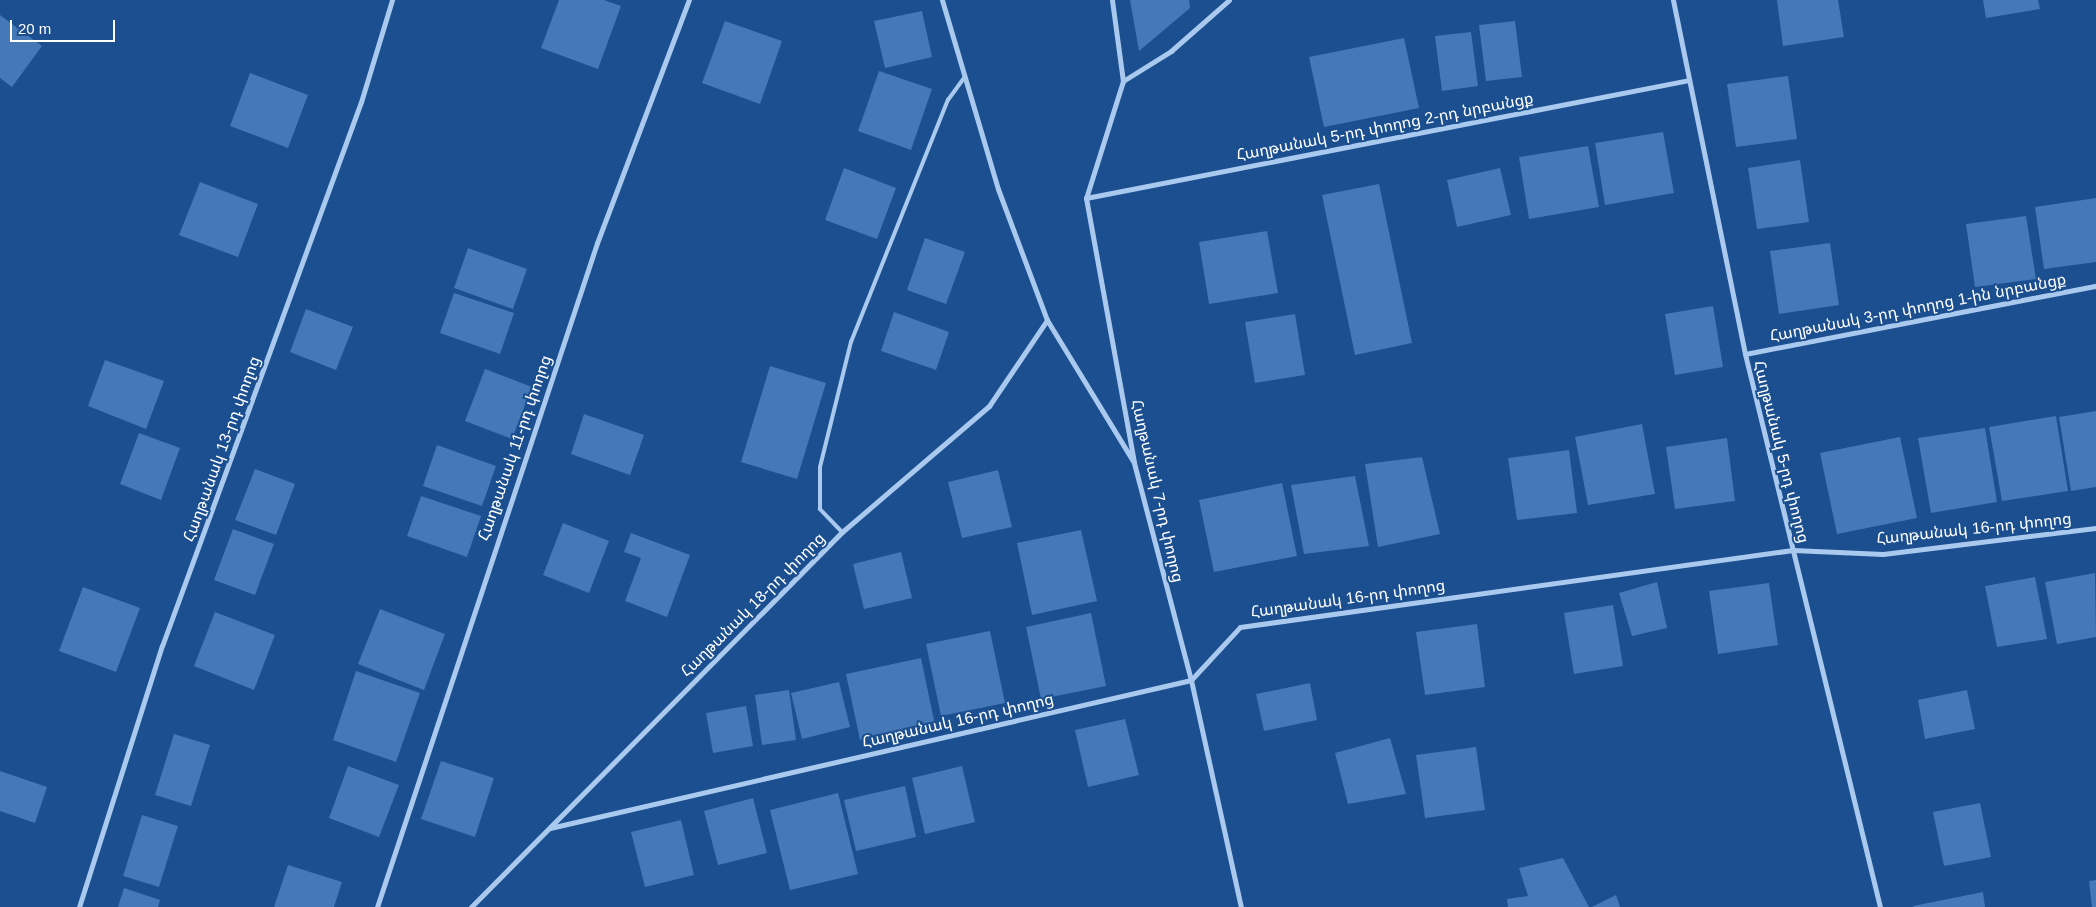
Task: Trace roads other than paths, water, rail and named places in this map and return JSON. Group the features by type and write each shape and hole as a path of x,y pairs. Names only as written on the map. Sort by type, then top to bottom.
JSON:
{"street":[{"name":"Հաղթանակ 13-րդ փողոց","path":"79,907 162,646 361,102 392,0"},
{"name":"Հաղթանակ 11-րդ փողոց","path":"377,907 597,243 689,0"},
{"path":"942,0 998,189 1047,320 1134,463"},
{"path":"1112,0 1123,82 1171,52 1229,0"},
{"name":"Հաղթանակ 5-րդ փողոց","path":"1673,0 1745,354 1880,907"},
{"name":"Հաղթանակ 5-րդ փողոց 2-րդ նրբանցք","path":"1086,198 1689,80"},
{"name":"Հաղթանակ 7-րդ փողոց","path":"1123,82 1086,198 1134,463 1191,680 1241,907"},
{"name":"Հաղթանակ 3-րդ փողոց 1-ին նրբանցք","path":"1745,354 2096,286"},
{"name":"Հաղթանակ 18-րդ փողոց","path":"471,907 842,532 989,406 1047,320"},
{"name":"Հաղթանակ 16-րդ փողոց","path":"550,828 1191,680 1240,627 1792,550 1883,554 2096,528"}],"lane":[{"path":"842,532 820,509 820,467 851,342 948,100 965,77"}]}
